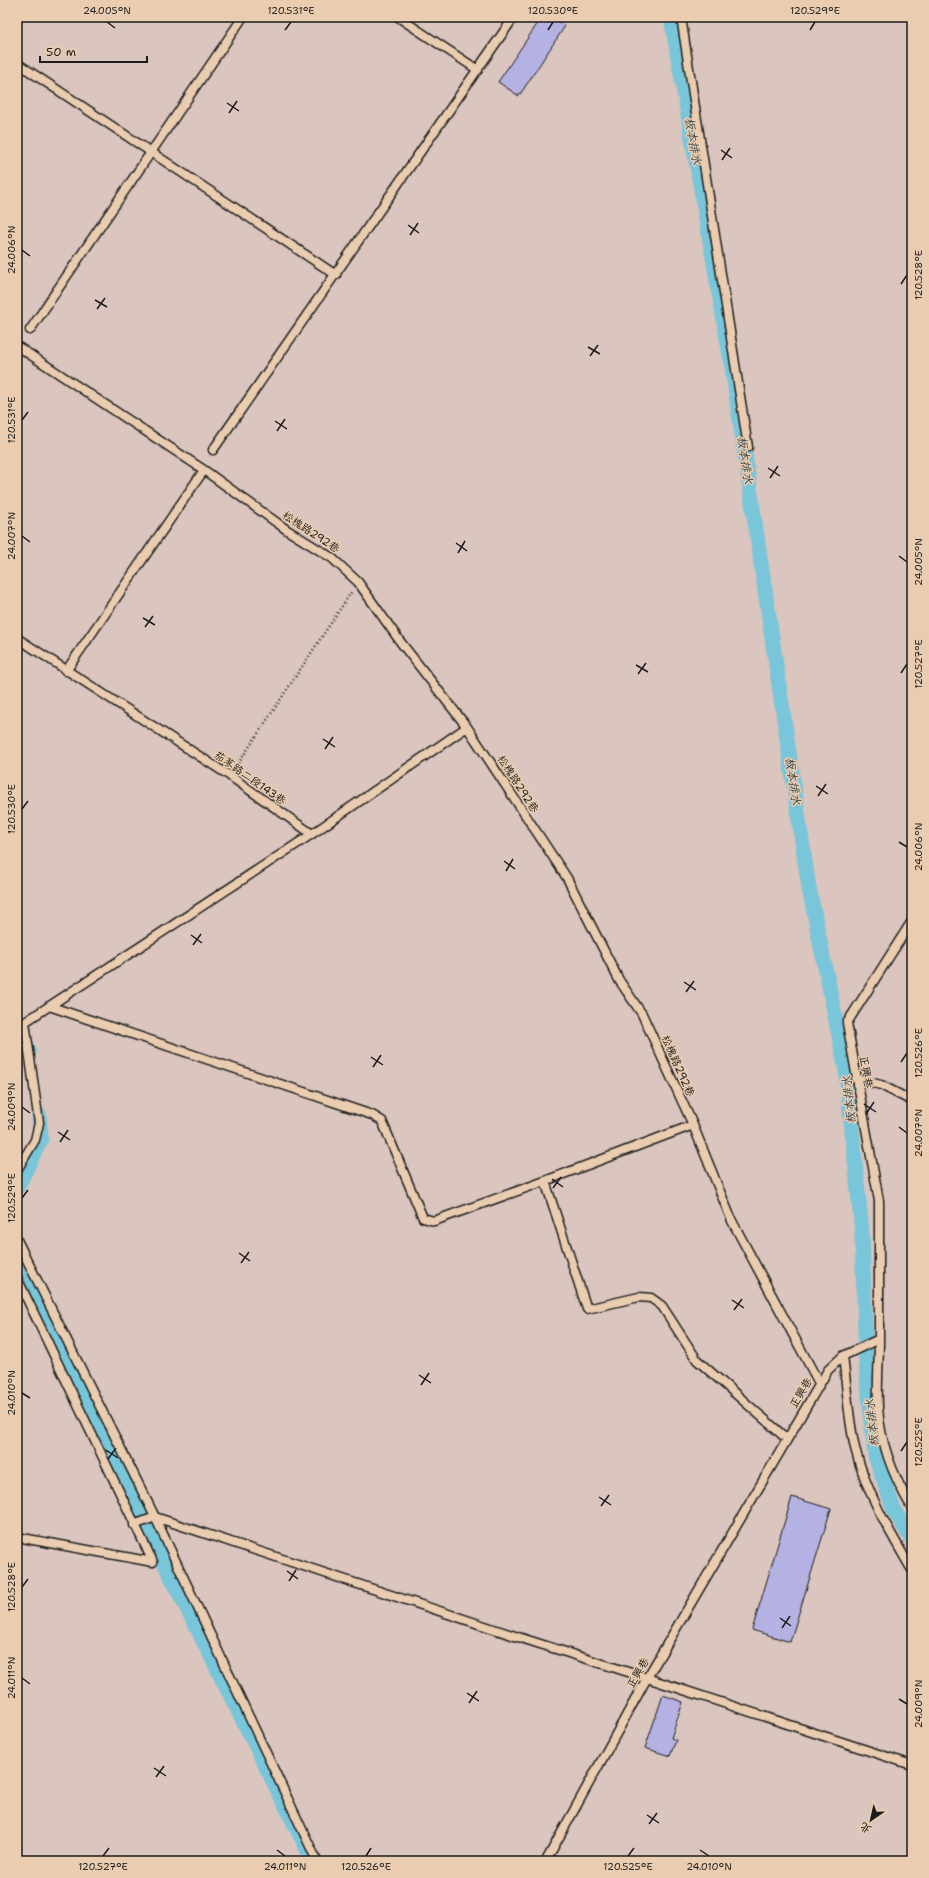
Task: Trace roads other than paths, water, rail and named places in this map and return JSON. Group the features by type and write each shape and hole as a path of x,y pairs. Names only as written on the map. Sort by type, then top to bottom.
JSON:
{"lane":[{"path":"30,330 243,17"},
{"path":"398,17 478,70"},
{"path":"213,450 514,17"},
{"path":"681,17 748,448"},
{"path":"17,63 336,275"},
{"name":"松槐路292巷","path":"17,346 204,470 287,530 332,558 358,582 402,644 467,726 566,878 619,980 642,1014 693,1125 732,1221 820,1384"},
{"path":"66,671 204,470"},
{"name":"茄苳路二段143巷","path":"17,638 230,776 312,834"},
{"path":"17,1170 35,1140 39,1123 25,1022 312,834 467,726"},
{"name":"正興巷","path":"546,1861 647,1678 828,1370 843,1356 875,1340 879,1201 856,1080 847,1023 912,921"},
{"path":"49,1006 372,1114 382,1121 423,1218 434,1221 544,1182 693,1125"},
{"path":"856,1080 881,1085 912,1101"},
{"path":"544,1182 587,1309 639,1297 651,1298 662,1306 697,1360 787,1438"},
{"path":"17,1240 155,1517 318,1861"},
{"path":"17,1278 153,1562 17,1538"},
{"path":"875,1340 878,1407 881,1425 890,1461 898,1481 912,1508"},
{"path":"843,1356 852,1433 860,1464 876,1505 912,1570"},
{"path":"134,1525 155,1517 912,1765"}],"waterway":[{"name":"板本排水","path":"671,17 732,367 809,888 846,1070 862,1231 866,1366 875,1455 894,1510 912,1540"},
{"path":"17,1017 29,1052"},
{"path":"17,1188 41,1139 39,1115"},
{"path":"17,1256 79,1392 310,1855"}]}
